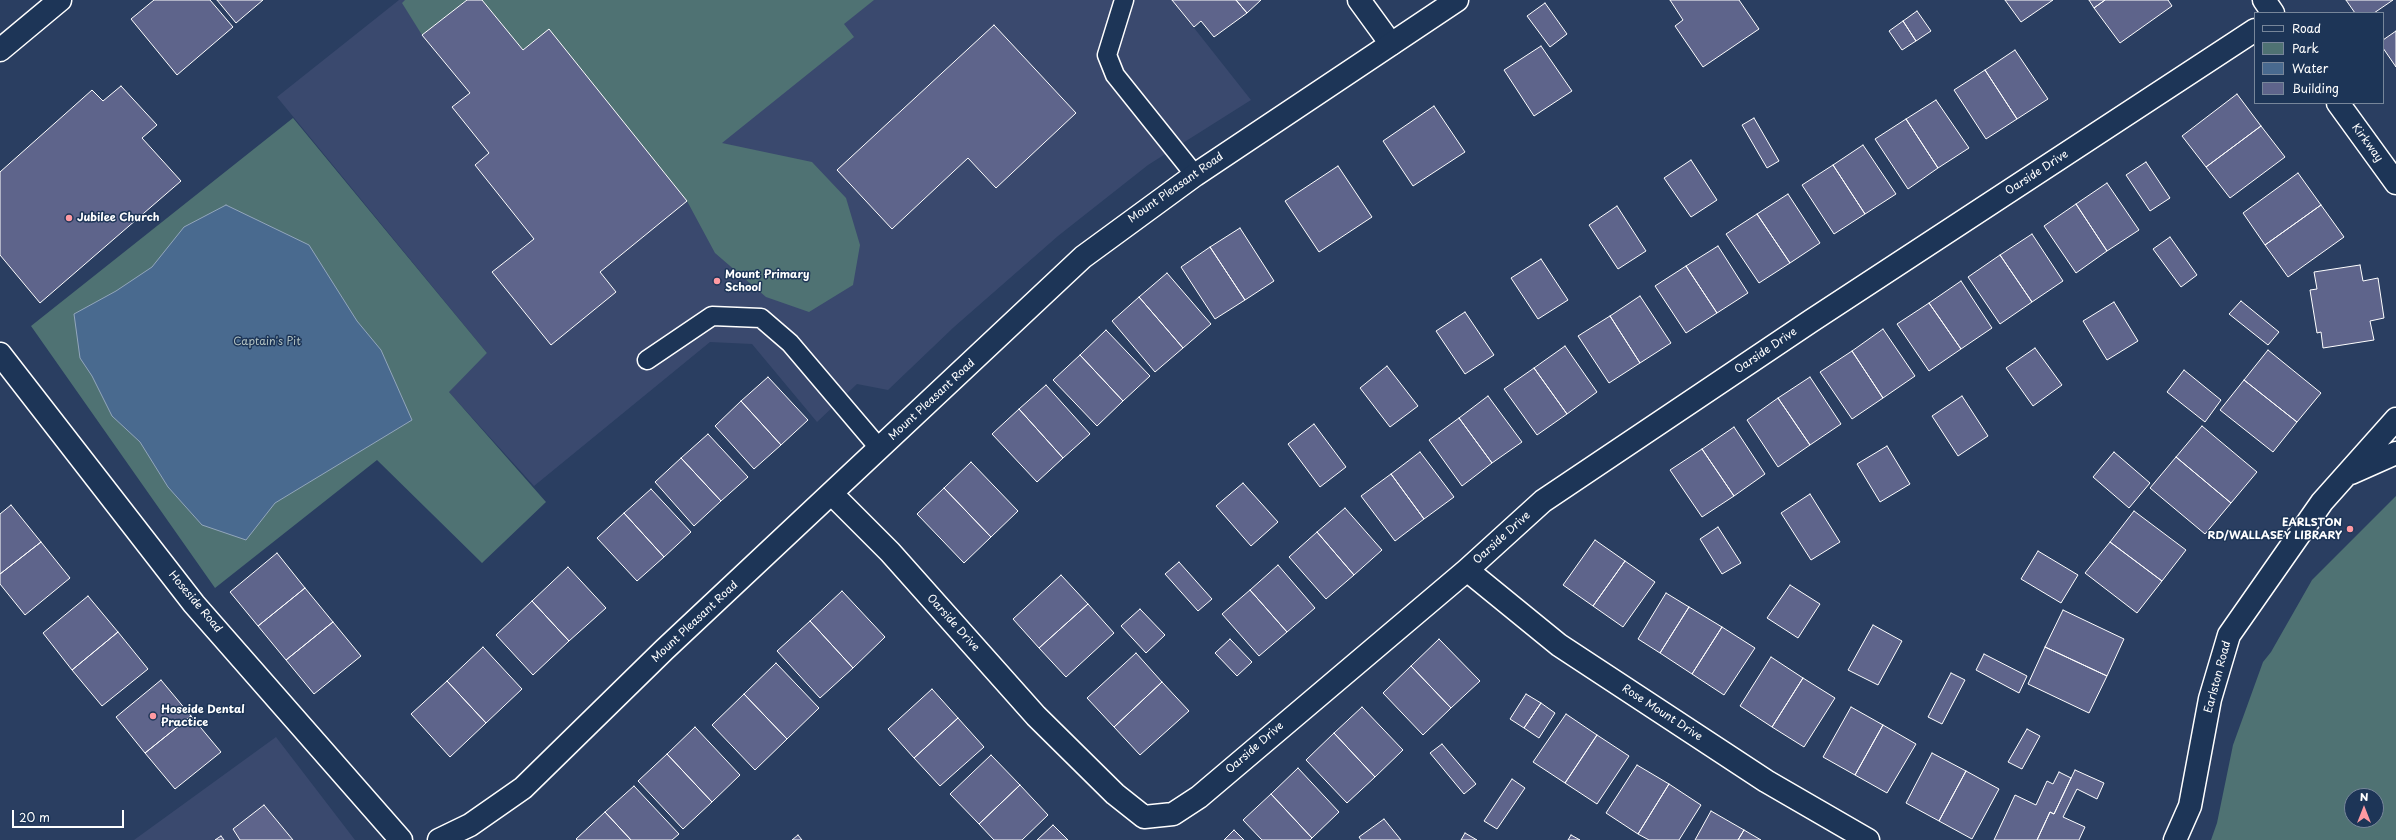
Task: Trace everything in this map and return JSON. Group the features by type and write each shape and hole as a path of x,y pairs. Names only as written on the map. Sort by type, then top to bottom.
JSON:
{"street":[{"path":"0,50 60,0"},
{"path":"1360,0 1391,44"},
{"name":"Mount Pleasant Road","path":"439,840 470,826 523,788 659,656 1083,257 1195,175 1457,0"},
{"path":"2264,0 2272,12"},
{"name":"Oarside Drive","path":"832,494 890,552 1036,716 1115,794 1144,817 1173,814 1199,797 1467,570 1543,501 1811,321 2254,31"},
{"name":"Kirkway","path":"2339,104 2396,183"},
{"name":"Hoseside Road","path":"0,354 194,604 401,840"},
{"name":"Earlston Road","path":"2175,840 2190,806 2210,699 2229,636 2322,502 2396,419"},
{"name":"Earlston Road","path":"2345,475 2396,454"},
{"name":"Rose Mount Drive","path":"1467,570 1559,645 1766,781 1868,840"}],"lane":[{"path":"1124,0 1107,55 1115,75 1195,175"},
{"path":"647,360 712,316 761,318 790,343 880,449"}],"shaded area":[{"name":"Mount Primary School","path":"399,0 1172,0 1251,100 1148,165 1058,236 954,327 888,390 857,384 817,422 752,344 710,342 534,486 448,391 487,353 277,97"},
{"path":"276,737 355,840 134,840"}],"green space":[{"path":"405,0 467,0 422,35 402,3"},
{"path":"482,0 874,0 844,24 854,37 722,143 812,162 846,198 860,245 853,285 809,312 766,297 715,253 687,201 549,30 523,50"},
{"name":"Captain's Pit","path":"293,118 487,353 449,392 546,502 482,563 377,460 215,588 31,326"},
{"path":"2396,496 2396,840 2211,840 2217,823 2233,745 2263,662 2271,652 2312,580"}],"water":[{"path":"226,205 309,245 357,321 381,350 412,420 275,503 246,540 202,525 168,487 140,442 112,416 92,376 80,358 74,314 116,291 152,267 184,227"}],"building":[{"path":"154,0 210,0 233,27 177,75 131,19"},
{"path":"217,0 263,0 236,23"},
{"path":"467,0 482,0 523,50 549,29 687,201 600,272 616,292 551,345 492,272 534,239 475,165 489,153 452,107 470,93 422,35"},
{"path":"1172,0 1236,0 1247,13 1214,37 1201,21 1194,27"},
{"path":"1236,0 1261,0 1247,13"},
{"path":"1670,0 1739,0 1759,29 1703,67 1675,26 1683,20"},
{"path":"2005,0 2053,0 2021,22"},
{"path":"2089,0 2105,0 2094,8"},
{"path":"2105,0 2168,0 2172,6 2120,43 2094,8"},
{"path":"2346,0 2393,0 2375,12 2354,12"},
{"path":"1545,3 1567,34 1550,47 1527,16"},
{"path":"1917,11 1931,31 1916,41 1903,21"},
{"path":"1903,21 1916,41 1902,50 1889,31"},
{"path":"994,25 1076,113 996,188 968,158 892,229 837,170"},
{"path":"2396,31 2396,67 2384,49 2384,39"},
{"path":"1541,46 1572,91 1534,116 1504,70"},
{"path":"2015,50 2048,99 2017,119 1985,70"},
{"path":"1985,70 2017,119 1986,139 1954,90"},
{"name":"Jubilee Church","path":"121,86 157,125 142,138 181,181 40,303 0,255 0,172 92,90 103,101"},
{"path":"2237,94 2261,126 2206,167 2182,136"},
{"path":"1936,100 1969,148 1938,168 1906,119"},
{"path":"1434,106 1465,152 1413,186 1383,141"},
{"path":"1754,118 1779,161 1767,168 1742,125"},
{"path":"1906,119 1938,168 1908,189 1875,139"},
{"path":"2261,126 2285,157 2230,198 2206,167"},
{"path":"1863,145 1896,194 1865,214 1833,165"},
{"path":"1691,160 1717,200 1691,217 1664,178"},
{"path":"2146,162 2170,198 2150,211 2126,175"},
{"path":"1833,165 1865,214 1834,234 1802,185"},
{"path":"1338,166 1372,217 1319,252 1285,201"},
{"path":"2298,173 2321,205 2265,245 2243,213"},
{"path":"2107,183 2139,230 2107,251 2076,204"},
{"path":"1788,194 1820,243 1790,263 1757,214"},
{"path":"2076,204 2107,251 2076,273 2044,226"},
{"path":"2321,205 2344,237 2288,277 2265,245"},
{"path":"1617,206 1646,251 1618,269 1589,225"},
{"path":"1757,214 1790,263 1759,283 1726,234"},
{"path":"1240,228 1274,281 1245,300 1210,247"},
{"path":"2032,234 2063,281 2032,302 2000,255"},
{"path":"2170,237 2197,275 2181,287 2153,249"},
{"path":"1718,246 1748,293 1717,313 1686,266"},
{"path":"1210,247 1245,300 1215,319 1181,267"},
{"path":"2000,255 2032,302 2000,324 1968,277"},
{"path":"1541,259 1568,300 1538,319 1511,278"},
{"path":"2360,265 2363,281 2378,278 2384,318 2370,321 2374,340 2323,348 2321,332 2317,333 2310,290 2317,289 2314,272"},
{"path":"1686,266 1717,313 1686,333 1655,286"},
{"path":"1167,273 1211,324 1183,348 1139,297"},
{"path":"1961,281 1992,328 1961,349 1929,303"},
{"path":"1640,296 1671,343 1640,363 1610,316"},
{"path":"1139,297 1183,348 1155,372 1112,321"},
{"path":"2241,301 2279,332 2268,345 2229,314"},
{"path":"2114,302 2138,341 2107,360 2083,321"},
{"path":"1929,303 1961,349 1929,371 1897,324"},
{"path":"1465,312 1494,355 1465,374 1436,331"},
{"path":"1610,316 1640,363 1609,383 1578,336"},
{"path":"1883,329 1915,376 1883,398 1852,351"},
{"path":"1106,330 1150,376 1123,401 1080,355"},
{"path":"1565,346 1597,392 1567,414 1534,368"},
{"path":"2035,348 2062,385 2033,406 2006,368"},
{"path":"2268,350 2321,393 2297,422 2244,380"},
{"path":"1852,351 1883,398 1852,419 1820,372"},
{"path":"1080,355 1123,401 1097,426 1053,380"},
{"path":"1387,366 1418,406 1390,427 1360,388"},
{"path":"1534,368 1567,414 1537,435 1504,389"},
{"path":"2184,370 2221,400 2205,422 2167,392"},
{"path":"768,377 808,420 781,445 741,401"},
{"path":"1810,377 1841,424 1810,445 1778,398"},
{"path":"2244,380 2297,422 2273,452 2220,410"},
{"path":"1046,385 1090,434 1063,458 1019,409"},
{"path":"1488,396 1522,442 1492,463 1459,418"},
{"path":"1962,396 1988,436 1958,456 1932,416"},
{"path":"1778,398 1810,445 1778,467 1747,420"},
{"path":"741,401 781,445 754,469 715,426"},
{"path":"1019,409 1063,458 1037,482 992,434"},
{"path":"1459,418 1492,463 1462,486 1429,440"},
{"path":"1314,424 1346,467 1320,487 1288,444"},
{"path":"2202,426 2257,472 2231,503 2176,457"},
{"path":"1734,427 1765,474 1734,496 1702,449"},
{"path":"708,434 748,477 721,501 681,458"},
{"path":"1887,446 1910,484 1880,502 1857,464"},
{"path":"1702,449 1734,496 1702,517 1670,470"},
{"path":"1420,452 1454,497 1424,519 1391,474"},
{"path":"2114,452 2150,483 2129,508 2093,477"},
{"path":"2176,457 2231,503 2205,534 2150,488"},
{"path":"681,458 721,501 694,526 655,482"},
{"path":"971,462 1018,511 991,537 944,488"},
{"path":"1391,474 1424,519 1395,541 1361,496"},
{"path":"1243,483 1278,522 1251,546 1216,506"},
{"path":"944,488 991,537 964,563 917,514"},
{"path":"651,489 691,532 664,557 624,513"},
{"path":"1810,494 1840,542 1811,560 1781,513"},
{"path":"11,505 41,542 0,574 0,514"},
{"path":"1345,508 1382,550 1354,575 1317,532"},
{"path":"2134,511 2186,550 2162,581 2110,542"},
{"path":"624,513 664,557 637,581 597,538"},
{"path":"1718,527 1741,563 1722,574 1700,539"},
{"path":"1317,532 1354,575 1326,599 1289,557"},
{"path":"1595,540 1625,561 1593,606 1563,585"},
{"path":"41,542 70,578 25,615 0,584 0,574"},
{"path":"2110,542 2162,581 2137,613 2085,573"},
{"path":"2038,551 2078,575 2061,603 2021,579"},
{"path":"277,553 305,588 258,626 230,592"},
{"path":"1625,561 1655,582 1623,627 1593,606"},
{"path":"1179,562 1212,599 1198,611 1165,574"},
{"path":"1278,565 1315,608 1287,632 1250,590"},
{"path":"568,567 606,608 569,641 532,601"},
{"path":"1061,575 1088,604 1039,648 1013,619"},
{"path":"1790,585 1820,604 1798,638 1767,618"},
{"path":"305,588 333,622 286,660 258,626"},
{"path":"1250,590 1287,632 1259,656 1222,614"},
{"path":"842,591 885,637 853,668 810,621"},
{"path":"1666,593 1689,607 1660,653 1638,639"},
{"path":"88,596 118,632 72,670 43,633"},
{"path":"532,601 569,641 533,675 496,635"},
{"path":"1088,604 1114,633 1066,677 1039,648"},
{"path":"1689,607 1722,627 1692,674 1660,653"},
{"path":"1140,609 1165,635 1146,653 1121,626"},
{"path":"2063,610 2124,639 2107,676 2045,647"},
{"path":"810,621 853,668 820,698 777,651"},
{"path":"333,622 361,656 314,694 286,660"},
{"path":"1873,625 1902,641 1878,685 1848,670"},
{"path":"1722,627 1755,648 1724,695 1692,674"},
{"path":"118,632 148,669 102,706 72,670"},
{"path":"1230,639 1252,662 1237,676 1215,653"},
{"path":"1439,639 1480,681 1451,708 1411,666"},
{"path":"483,647 522,689 486,723 447,681"},
{"path":"2045,647 2107,676 2089,713 2028,684"},
{"path":"1136,653 1162,682 1114,727 1087,698"},
{"path":"1984,654 2027,676 2019,693 1976,670"},
{"path":"1771,657 1803,678 1772,727 1740,706"},
{"path":"776,663 819,708 787,739 744,694"},
{"path":"1411,666 1451,708 1423,735 1383,693"},
{"path":"1951,673 1965,680 1942,724 1928,717"},
{"path":"1803,678 1835,698 1804,747 1772,727"},
{"name":"Hoseide Dental Practice","path":"161,680 191,716 145,753 116,717"},
{"path":"447,681 486,723 450,757 411,714"},
{"path":"1162,682 1189,711 1140,755 1114,727"},
{"path":"932,689 958,718 914,758 888,729"},
{"path":"744,694 787,739 755,770 712,725"},
{"path":"1526,694 1541,703 1524,728 1510,719"},
{"path":"1541,703 1555,713 1539,738 1524,728"},
{"path":"1362,707 1403,750 1375,777 1334,733"},
{"path":"1851,707 1883,725 1855,775 1823,757"},
{"path":"1566,714 1597,735 1565,783 1533,762"},
{"path":"191,716 221,752 175,789 145,753"},
{"path":"958,718 984,747 940,786 914,758"},
{"path":"1883,725 1916,744 1887,793 1855,775"},
{"path":"695,727 740,775 712,802 667,754"},
{"path":"2027,729 2040,736 2022,769 2008,762"},
{"path":"1334,733 1375,777 1347,803 1306,760"},
{"path":"1597,735 1629,756 1597,804 1565,783"},
{"path":"1442,744 1476,784 1464,794 1430,753"},
{"path":"1932,753 1966,771 1939,821 1906,803"},
{"path":"667,754 712,802 683,829 638,781"},
{"path":"991,755 1020,785 979,824 950,794"},
{"path":"1637,765 1669,784 1638,834 1606,813"},
{"path":"1298,768 1339,812 1312,838 1271,794"},
{"path":"2075,770 2104,783 2097,799 2077,789 2063,817 2085,827 2079,840 2037,840 2050,812 2054,814"},
{"path":"1966,771 1999,789 1972,839 1939,821"},
{"path":"2059,772 2071,778 2054,814 2050,812 2037,840 1994,840 2015,795 2036,805 2047,781 2053,784"},
{"path":"1512,779 1525,788 1497,829 1484,821"},
{"path":"1669,784 1701,805 1679,840 1649,840 1638,834"},
{"path":"1020,785 1048,815 1022,840 994,840 979,824"},
{"path":"634,786 679,834 672,840 631,840 605,812"},
{"path":"1271,794 1312,838 1310,840 1262,840 1243,820"},
{"path":"264,805 293,840 240,840 233,829"},
{"path":"1711,811 1744,830 1738,840 1695,840"},
{"path":"605,812 631,840 576,839"},
{"path":"1384,819 1401,840 1361,840 1359,837"},
{"path":"1053,825 1068,840 1037,840"},
{"path":"1234,830 1244,840 1224,840"},
{"path":"1744,830 1761,840 1738,840"},
{"path":"1465,833 1477,840 1461,840"},
{"path":"798,835 802,840 792,840"},
{"path":"1571,835 1580,840 1568,840"},
{"path":"221,836 224,840 215,840"}],"place":[{"name":"Jubilee Church","path":"69,218"},
{"name":"Mount Primary School","path":"717,281"},
{"name":"EARLSTON RD/WALLASEY LIBRARY","path":"2350,529"},
{"name":"Hoseide Dental Practice","path":"153,716"}]}
